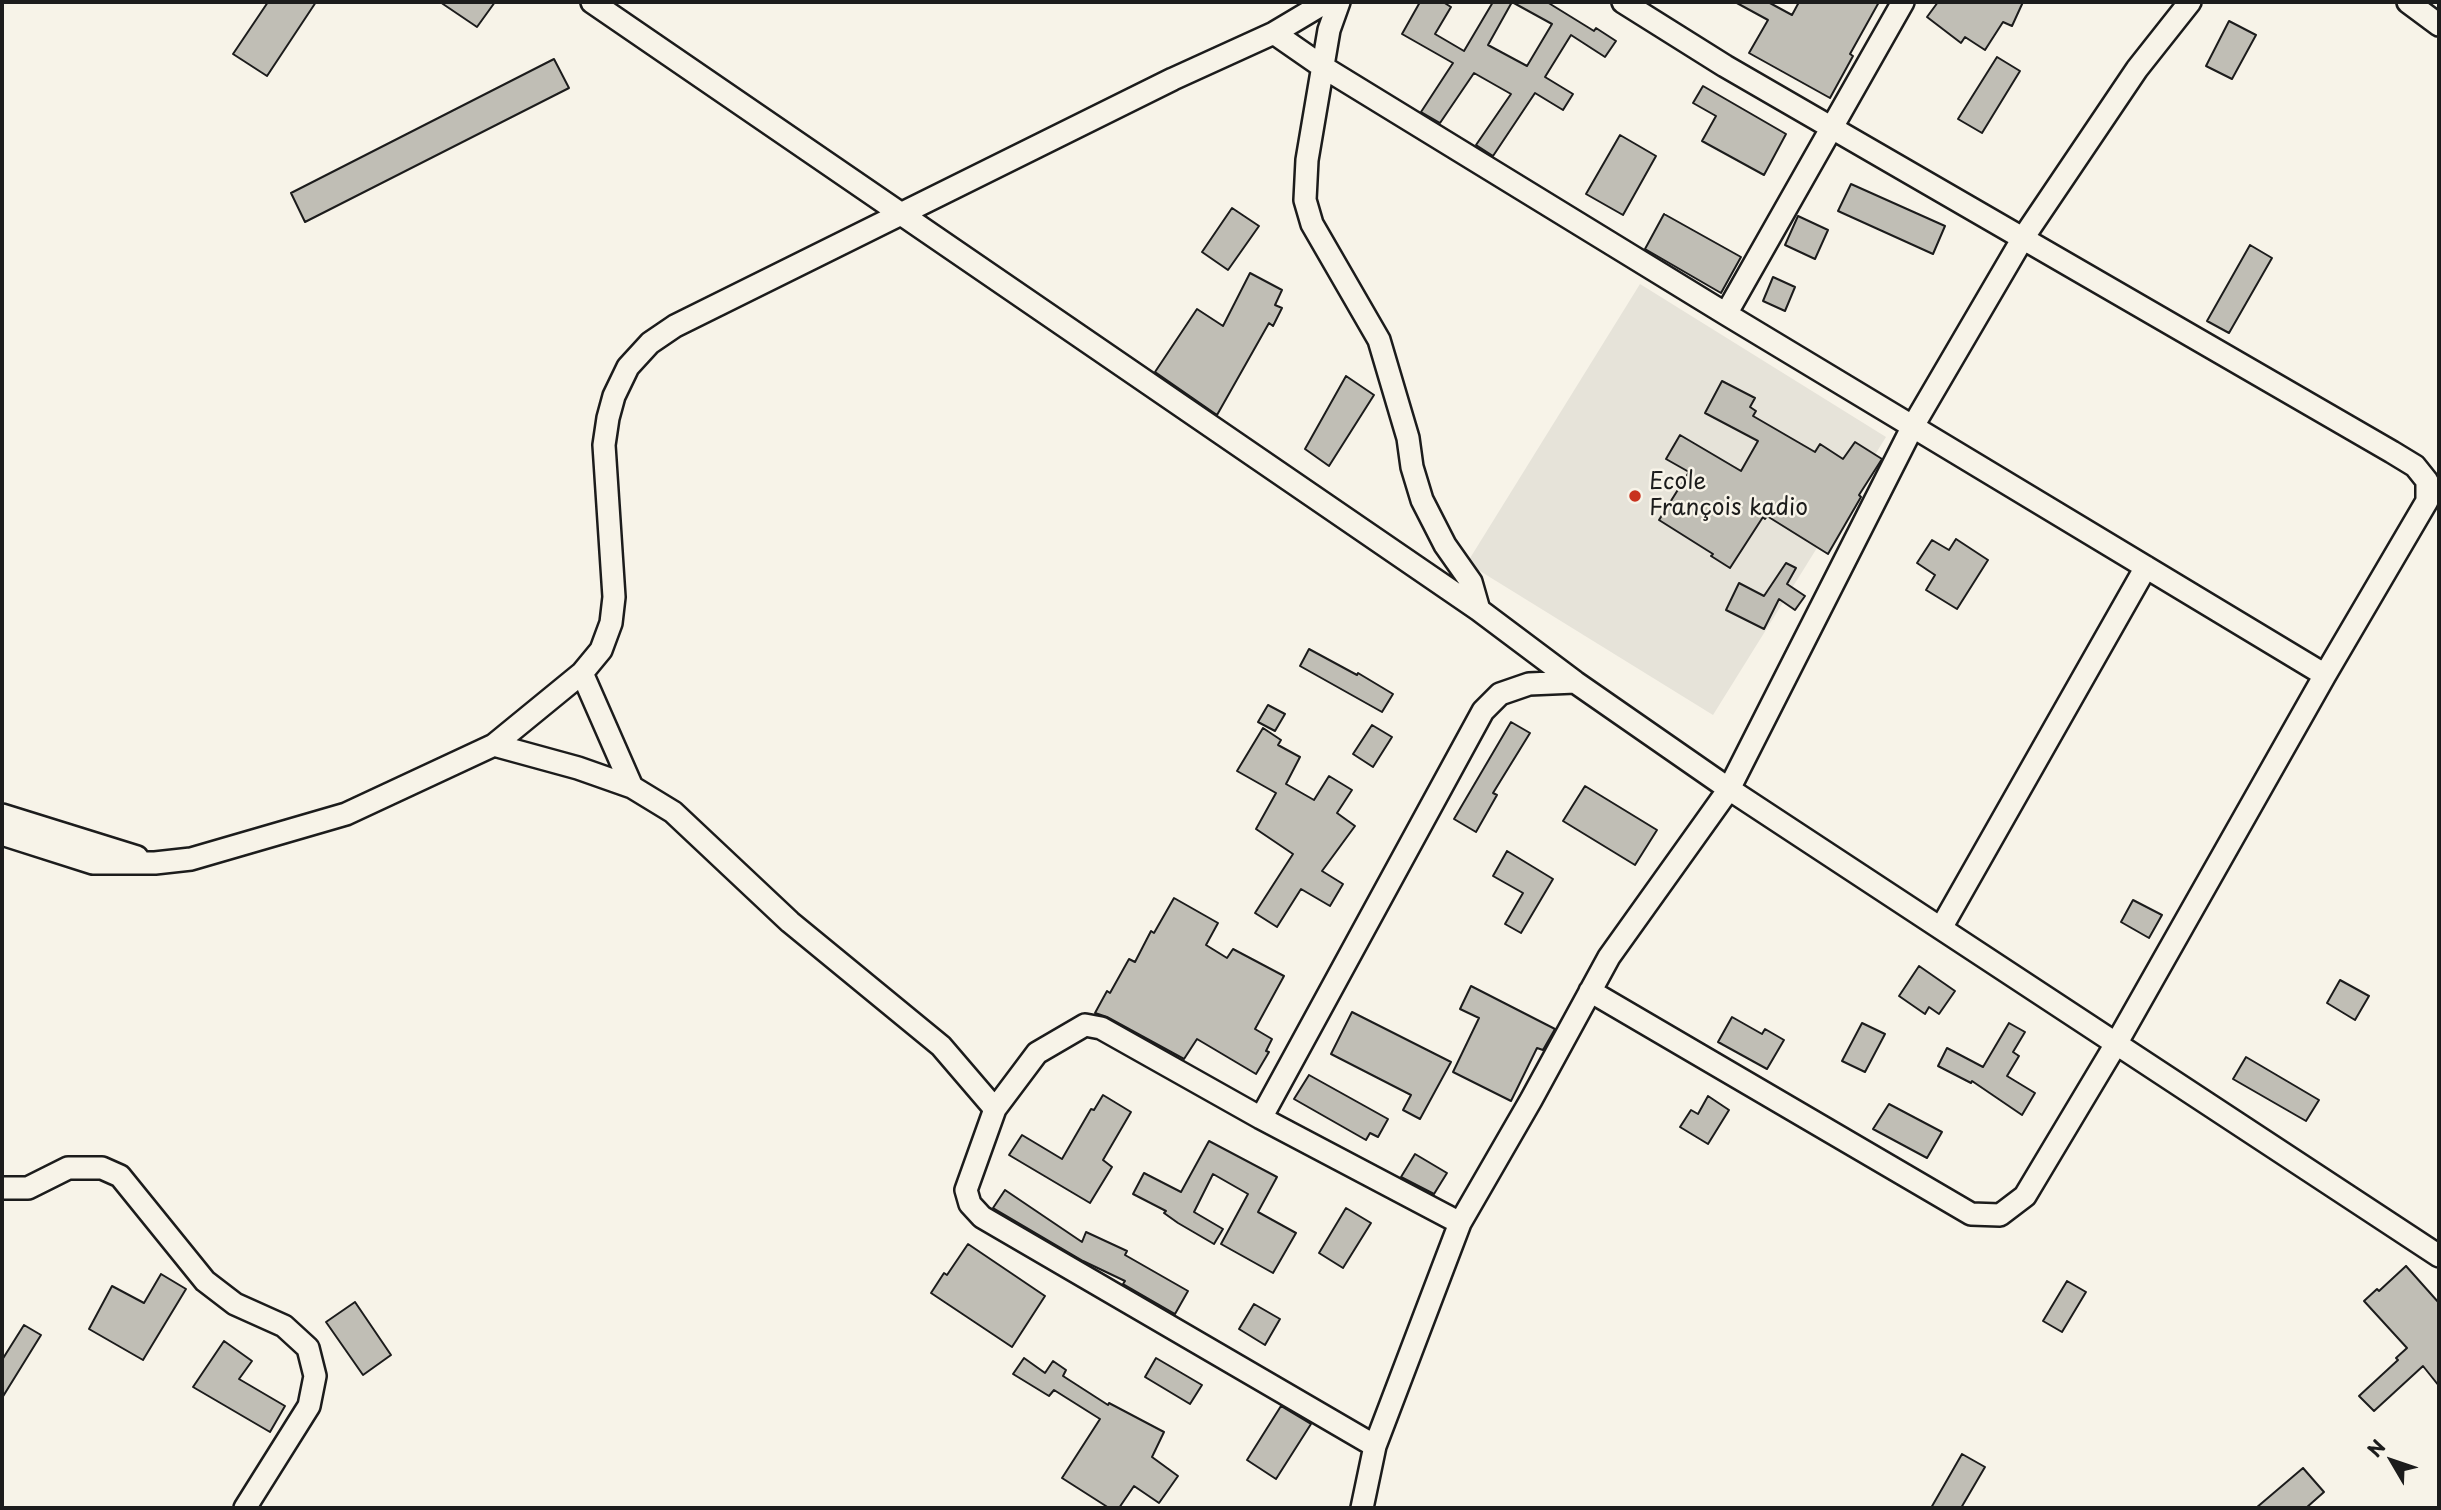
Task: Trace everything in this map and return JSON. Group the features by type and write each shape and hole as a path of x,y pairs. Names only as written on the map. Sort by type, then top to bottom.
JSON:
{"street":[{"path":"592,2 1479,610 1575,682 1730,789 2439,1256"},
{"path":"2,834 93,863 155,863 191,859 346,814 494,745 582,673 601,650 611,623 614,597 604,445 614,396 628,367 650,343 675,326 900,214 1173,79 1274,33 1326,2"},
{"path":"1339,2 1329,30 1307,160 1306,200 1312,224 1379,340 1408,438 1412,467 1422,500 1446,545 1471,582 1479,610"},
{"path":"1590,991 1971,1214 2000,1215 2025,1196 2116,1044 2427,501 2427,481 2415,466 1725,66 1653,10 1623,2"},
{"path":"1726,314 1903,2"},
{"path":"1362,1508 1375,1446 1460,1223 1609,957 1730,789 1913,426 2024,238 2137,69 2190,2"},
{"path":"2408,2 2439,24"},
{"path":"1274,33 1323,67 1726,314 2325,675"},
{"path":"1941,928 2146,567"},
{"path":"582,673 632,787"},
{"path":"1261,1118 1483,711 1500,695 1530,684 1575,682"},
{"path":"494,745 578,768 632,787 673,811 790,922 941,1046 995,1110"},
{"path":"2,815 155,863"},
{"path":"1375,1446 982,1217 970,1204 966,1190 995,1110 1037,1053 1085,1024 1101,1028 1261,1118 1460,1223"},
{"path":"2,1188 28,1188 68,1168 102,1168 120,1177 205,1281 235,1304 284,1326 309,1348 314,1376 309,1406 245,1508"}],"shaded area":[{"path":"1640,284 1886,437 1713,715 1467,563"}],"building":[{"path":"268,2 316,2 267,76 233,54"},
{"path":"440,2 495,2 477,27"},
{"path":"1420,2 1443,2 1451,7 1435,34 1464,51 1493,2 1512,2 1547,2 1594,31 1596,28 1616,41 1605,57 1571,35 1545,77 1573,94 1563,110 1535,93 1493,156 1476,145 1511,94 1474,73 1440,123 1421,112 1453,63 1402,34","holes":["1512,2 1552,24 1527,66 1488,45"]},
{"path":"1735,2 1768,2 1792,15 1799,2 1879,2 1850,54 1853,56 1830,98 1749,53 1768,20"},
{"path":"1938,2 2023,2 2012,26 2003,22 1985,50 1965,37 1961,43 1927,17"},
{"path":"2229,21 2256,35 2232,79 2206,66"},
{"path":"1997,57 2020,71 1982,133 1958,119"},
{"path":"554,59 569,88 305,222 291,193"},
{"path":"1703,86 1786,134 1764,175 1702,141 1716,116 1693,103"},
{"path":"1620,135 1656,156 1623,215 1586,194"},
{"path":"1851,184 1945,226 1933,254 1838,211"},
{"path":"1232,208 1259,226 1228,270 1202,252"},
{"path":"1664,214 1741,257 1721,293 1645,249"},
{"path":"1798,216 1828,230 1815,259 1785,245"},
{"path":"2250,245 2272,258 2229,333 2207,321"},
{"path":"1250,273 1282,290 1275,305 1282,308 1273,326 1269,323 1217,415 1155,372 1197,309 1223,326"},
{"path":"1773,277 1795,287 1785,311 1763,301"},
{"path":"1346,376 1374,395 1329,466 1305,449"},
{"path":"1722,381 1755,398 1750,407 1756,411 1753,416 1815,452 1820,444 1843,459 1855,442 1882,459 1859,495 1861,497 1828,554 1767,516 1765,519 1763,517 1730,568 1659,520 1689,472 1666,459 1680,435 1741,471 1758,441 1705,413"},
{"path":"1956,539 1988,560 1957,609 1926,590 1935,575 1917,563 1932,540 1949,550"},
{"path":"1786,563 1796,568 1787,584 1805,596 1795,610 1779,599 1764,629 1726,610 1739,583 1764,596"},
{"path":"1309,649 1393,694 1382,712 1300,666"},
{"path":"1268,705 1285,714 1275,731 1258,722"},
{"path":"1511,722 1530,733 1493,793 1497,795 1476,832 1454,819"},
{"path":"1372,725 1392,737 1373,767 1353,754"},
{"path":"1263,728 1281,740 1278,745 1300,757 1286,784 1314,800 1329,776 1352,790 1337,813 1355,826 1322,871 1343,884 1330,906 1301,889 1277,927 1255,913 1293,854 1256,829 1276,793 1237,771"},
{"path":"1585,786 1657,830 1635,865 1563,821"},
{"path":"1507,851 1553,879 1521,933 1505,924 1523,893 1493,876"},
{"path":"1174,898 1218,923 1206,945 1227,958 1233,949 1284,976 1255,1029 1272,1039 1266,1051 1269,1052 1256,1074 1197,1039 1184,1059 1095,1013 1129,959 1135,962 1151,931 1154,933"},
{"path":"2133,900 2162,915 2149,938 2121,922"},
{"path":"1919,966 1955,991 1939,1014 1929,1007 1925,1014 1899,996"},
{"path":"2340,980 2369,996 2355,1020 2327,1003"},
{"path":"1471,986 1555,1029 1543,1050 1537,1048 1511,1101 1453,1072 1479,1018 1460,1009"},
{"path":"1352,1012 1451,1062 1420,1119 1403,1110 1411,1095 1331,1054"},
{"path":"1732,1017 1762,1034 1765,1029 1784,1040 1767,1069 1718,1042"},
{"path":"1862,1023 1885,1034 1865,1072 1842,1061"},
{"path":"2009,1023 2025,1032 2013,1052 2019,1056 2007,1076 2035,1093 2022,1115 1972,1081 1971,1083 1938,1066 1947,1048 1983,1067"},
{"path":"2246,1057 2319,1100 2306,1121 2233,1079"},
{"path":"1309,1075 1388,1119 1378,1137 1370,1133 1366,1140 1294,1099"},
{"path":"1103,1095 1131,1112 1103,1160 1112,1167 1090,1203 1009,1155 1022,1135 1062,1159 1091,1109 1094,1110"},
{"path":"1708,1096 1729,1110 1708,1144 1680,1127 1691,1110 1698,1114"},
{"path":"1889,1104 1942,1132 1927,1158 1873,1129"},
{"path":"1209,1141 1277,1177 1258,1212 1296,1233 1273,1273 1221,1244 1248,1194 1213,1174 1194,1212 1223,1229 1214,1244 1178,1223 1164,1213 1166,1211 1133,1194 1144,1173 1181,1192"},
{"path":"1415,1154 1447,1173 1434,1194 1401,1177"},
{"path":"1005,1190 1082,1242 1086,1232 1127,1251 1125,1255 1188,1291 1175,1314 1123,1284 1125,1281 1083,1261 993,1208"},
{"path":"1346,1208 1371,1223 1343,1268 1319,1253"},
{"path":"968,1244 1045,1296 1012,1347 931,1293"},
{"path":"2406,1266 2439,1303 2439,1386 2423,1366 2374,1411 2359,1396 2398,1360 2396,1358 2407,1348 2364,1301"},
{"path":"161,1274 186,1289 143,1360 89,1329 112,1286 144,1303"},
{"path":"2067,1281 2086,1292 2062,1332 2043,1321"},
{"path":"355,1302 391,1355 363,1375 326,1322"},
{"path":"1254,1304 1280,1319 1265,1345 1239,1329"},
{"path":"24,1325 41,1335 2,1398 2,1360"},
{"path":"224,1341 252,1361 239,1379 285,1406 270,1432 193,1387"},
{"path":"1024,1358 1045,1373 1053,1361 1066,1370 1063,1376 1108,1405 1109,1403 1164,1432 1152,1457 1178,1476 1159,1503 1134,1486 1119,1508 1109,1508 1062,1478 1100,1419 1054,1390 1049,1396 1013,1374"},
{"path":"1156,1358 1202,1385 1190,1404 1145,1377"},
{"path":"1281,1406 1311,1424 1276,1479 1247,1460"},
{"path":"1962,1454 1985,1467 1961,1508 1931,1508"},
{"path":"2303,1468 2324,1492 2306,1508 2256,1508"}],"place":[{"name":"Ecole François kadio","path":"1635,496"}]}
